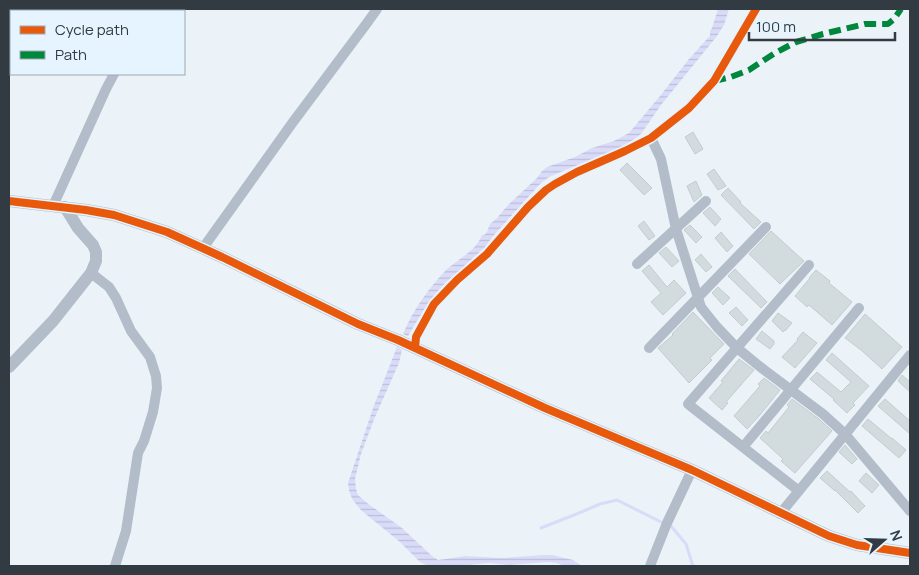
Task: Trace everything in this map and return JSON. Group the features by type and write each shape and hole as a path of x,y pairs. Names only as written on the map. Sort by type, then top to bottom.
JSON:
{"street":[{"path":"203,248 377,9"},
{"path":"407,345 416,337 434,304 487,254 537,198 550,187 651,138 689,108 714,81 756,9"},
{"path":"59,206 106,89 113,75"},
{"path":"651,138 661,159 676,229 701,307 717,328 737,348 763,370 823,414 845,434 910,511"},
{"path":"9,201 114,214 167,232 351,321 545,408 692,470 829,536 857,545 910,553"},
{"path":"637,264 706,201"},
{"path":"9,367 53,321 91,273 96,261 96,252 93,245 59,206"},
{"path":"649,348 766,227"},
{"path":"799,491 688,404 809,265"},
{"path":"91,273 109,287 131,331 150,357 156,376 157,388 153,412 144,441 138,453 126,531 115,566"},
{"path":"743,447 860,308"},
{"path":"780,514 910,355"},
{"path":"650,566 667,523 692,470"}],"water":[{"path":"718,9 729,9 724,25 661,105 641,134 620,147 549,177 540,184 484,248 444,284 429,301 408,336 403,334 416,308 439,277 476,246 482,235 487,232 490,224 542,171 547,167 614,141 629,133 710,36"},
{"path":"397,347 402,350 399,363 361,454 355,479 358,495 402,528 438,560 465,556 502,558 552,555 573,560 582,566 564,566 549,562 509,565 489,563 458,566 426,565 420,562 400,542 362,511 350,495 348,483 373,408"}],"building":[{"path":"693,132 703,149 695,154 685,137"},
{"path":"627,163 652,188 644,195 620,170"},
{"path":"714,169 726,186 718,190 707,174"},
{"path":"696,181 702,195 694,202 687,186"},
{"path":"728,188 740,203 761,222 754,229 721,195"},
{"path":"710,207 721,219 715,226 703,213"},
{"path":"644,221 655,236 649,240 638,226"},
{"path":"690,225 702,237 696,243 684,230"},
{"path":"771,231 804,261 780,284 749,254"},
{"path":"721,232 733,246 727,252 715,238"},
{"path":"666,247 679,261 672,267 659,253"},
{"path":"701,254 712,267 706,272 695,260"},
{"path":"649,265 667,287 674,280 686,293 663,315 651,302 661,293 642,271"},
{"path":"735,269 767,302 761,308 728,276"},
{"path":"816,270 852,302 832,325 809,305 807,307 795,296"},
{"path":"718,287 730,298 723,305 712,293"},
{"path":"736,307 748,320 742,326 729,313"},
{"path":"693,312 724,344 710,358 712,360 689,383 658,348 673,335"},
{"path":"778,313 792,323 783,332 772,321"},
{"path":"865,314 902,347 882,369 845,338"},
{"path":"762,331 774,341 770,349 756,339"},
{"path":"803,332 817,343 795,368 782,357"},
{"path":"832,353 869,386 853,403 855,405 847,413 834,399 810,379 817,372 841,392 851,382 826,360"},
{"path":"739,359 754,370 726,402 728,403 722,410 709,398"},
{"path":"902,375 910,382 910,392 898,381"},
{"path":"764,378 780,390 747,429 734,416 760,386 758,384"},
{"path":"792,399 832,431 795,473 760,438 766,431 768,433 789,407 787,405"},
{"path":"885,399 910,421 910,434 878,406"},
{"path":"868,419 906,450 899,458 862,426"},
{"path":"845,445 857,459 852,464 839,452"},
{"path":"827,471 851,491 865,506 858,513 820,478"},
{"path":"866,473 879,485 872,493 859,481"}],"waterway":[{"path":"541,528 600,504 617,500 663,523"},
{"path":"671,526 686,544 693,566"}],"marked path":[{"path":"714,81 749,70 796,42 865,24 888,24 901,9"}],"cycle path":[{"path":"415,348 416,337 434,304 457,280 487,254 528,207 546,190 577,172 651,138 689,108 714,81 756,9"},
{"path":"9,201 114,215 167,232 358,324 398,340 545,408 692,470 829,536 857,545 910,553"}]}
